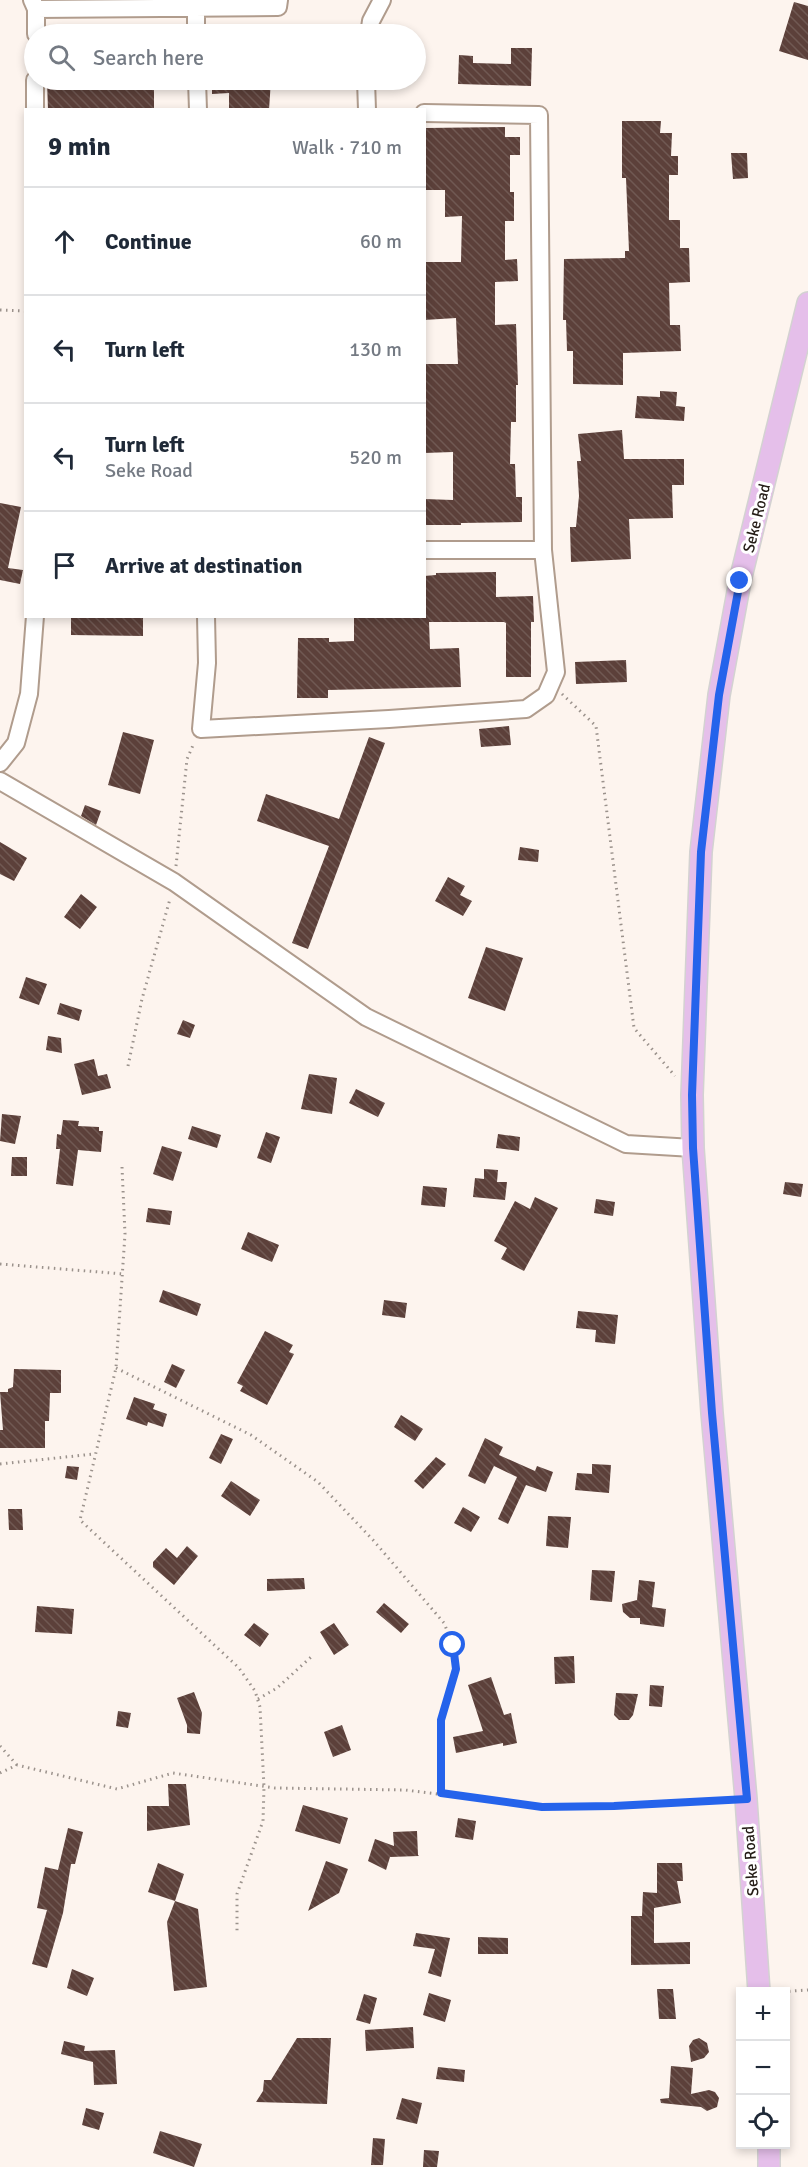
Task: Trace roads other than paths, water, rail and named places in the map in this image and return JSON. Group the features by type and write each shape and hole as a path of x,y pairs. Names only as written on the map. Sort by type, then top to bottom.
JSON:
{"main road":[{"name":"Seke Road","path":"759,1987 747,1799 712,1413 693,1148 692,1095 701,852 719,695 740,581 808,303"},
{"path":"769,2149 769,2167"}],"street":[{"path":"35,24 34,4 196,9 278,7 279,0"},
{"path":"371,24 382,0"},
{"path":"196,9 196,24"},
{"path":"35,90 35,108"},
{"path":"197,90 198,108"},
{"path":"366,90 367,108"},
{"path":"206,618 207,663 201,729 526,709 546,695 552,684 556,672 543,550 539,115 426,113"},
{"path":"426,550 543,550"},
{"path":"0,763 16,743 29,694 35,618"},
{"path":"0,781 174,882 366,1017 627,1144 693,1148"}]}
